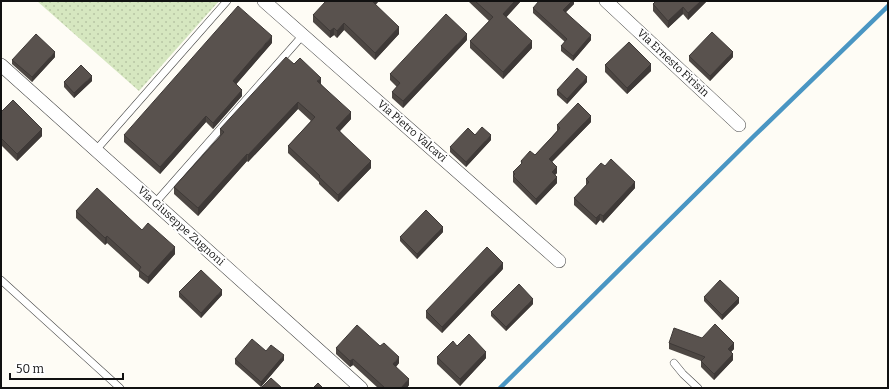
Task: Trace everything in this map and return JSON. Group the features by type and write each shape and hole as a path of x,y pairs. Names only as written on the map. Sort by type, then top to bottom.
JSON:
{"street":[{"name":"Via Pietro Valcavi","path":"264,1 559,261"},
{"name":"Via Ernesto Firisin","path":"606,1 739,125"},
{"name":"Via Giuseppe Zugnoni","path":"1,64 361,388"}],"lane":[{"path":"96,150 227,1"},
{"path":"155,203 303,35"},
{"path":"1,280 120,388"},
{"path":"674,363 698,388"}],"green space":[{"path":"37,1 219,1 139,91"}],"building":[{"path":"326,1 373,1 399,27 375,53 344,23 337,31 334,28 330,31 313,15"},
{"path":"475,1 515,1 503,14 532,41 503,72 470,41 493,17"},
{"path":"539,1 572,1 563,10 591,35 573,56 561,46 567,39 533,8"},
{"path":"656,1 701,1 688,13 683,7 668,21 653,4"},
{"path":"238,6 272,36 233,81 242,90 213,123 206,116 160,167 124,135"},
{"path":"446,14 467,34 403,101 392,92 400,83 390,74"},
{"path":"712,32 733,52 710,76 689,56"},
{"path":"36,34 55,52 32,77 12,60"},
{"path":"629,42 651,64 627,88 605,65"},
{"path":"286,57 294,64 300,58 321,78 317,81 351,112 336,128 371,161 338,195 288,146 315,117 298,102 248,155 247,154 198,208 174,187 224,132 220,129"},
{"path":"81,65 92,76 74,93 64,82"},
{"path":"577,68 587,77 567,99 557,90"},
{"path":"13,100 42,129 17,154 1,138 1,112"},
{"path":"578,103 591,116 549,159 557,167 552,172 557,177 536,199 513,176 515,174 513,172 522,163 521,161 530,151 535,155 552,137 560,128 557,125"},
{"path":"482,127 491,135 466,162 450,147 468,128 475,135"},
{"path":"611,159 635,182 603,216 600,214 596,218 574,198 589,182 586,179 601,163 605,166"},
{"path":"97,188 142,230 148,223 175,247 148,277 139,270 141,267 107,236 105,238 76,211"},
{"path":"426,210 443,227 417,254 400,237"},
{"path":"487,247 503,263 442,327 426,311"},
{"path":"201,270 222,290 201,313 179,292"},
{"path":"720,280 739,298 722,315 704,297"},
{"path":"519,284 533,299 506,327 491,312"},
{"path":"715,324 734,343 728,349 733,354 714,374 701,361 705,357 669,343 674,328 702,338"},
{"path":"357,325 380,346 384,343 399,357 393,364 409,379 401,388 385,388 353,359 350,361 336,348"},
{"path":"469,334 486,352 460,379 437,357 453,341 457,346"},
{"path":"252,339 266,351 271,345 284,355 261,382 235,359"},
{"path":"271,378 282,388 261,388"},
{"path":"318,383 323,388 313,388"}],"waterway":[{"path":"500,388 753,137 888,6"}]}
